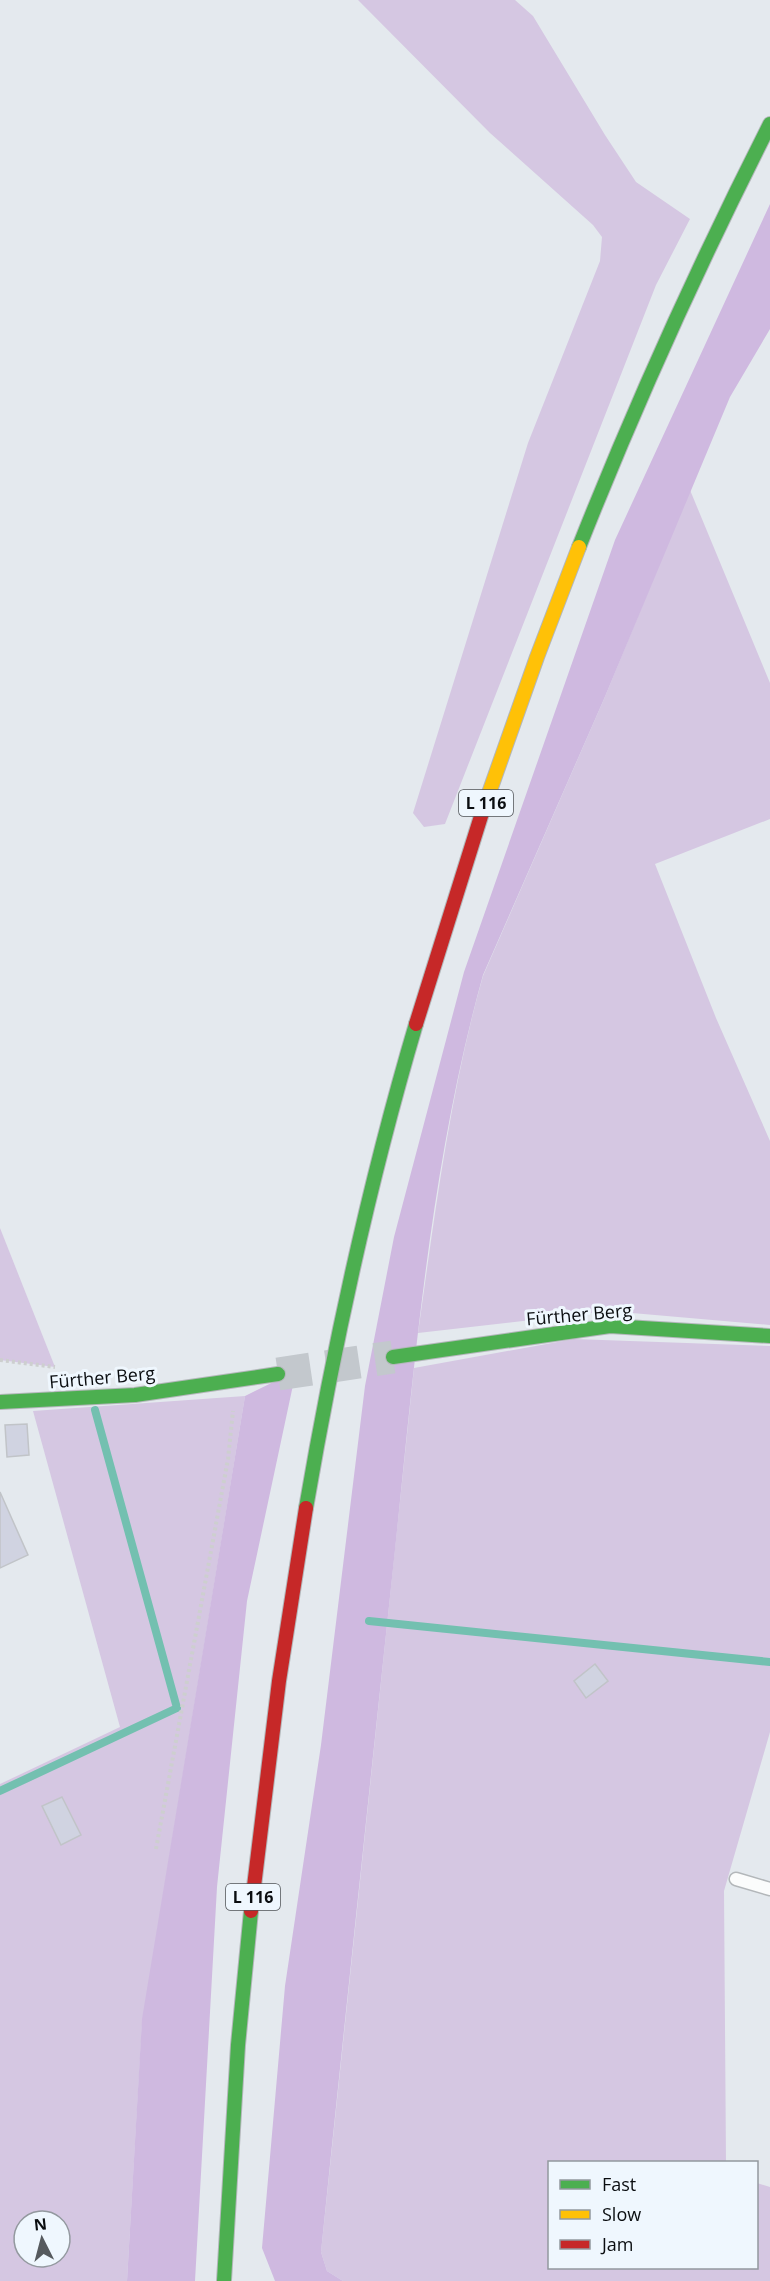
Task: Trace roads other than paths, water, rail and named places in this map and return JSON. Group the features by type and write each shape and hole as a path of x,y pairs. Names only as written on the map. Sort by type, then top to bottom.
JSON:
{"main road":[{"name":"L 116","path":"224,2281 245,1972 272,1746 306,1515 345,1312 368,1207 415,1028 448,916 485,803 549,626 640,400 734,196 770,124"},
{"name":"Fürther Berg","path":"393,1357 610,1326 770,1336"},
{"name":"Fürther Berg","path":"0,1402 135,1395 278,1374"}],"lane":[{"path":"736,1879 770,1889"}],"waterway":[{"path":"0,1791 177,1708 95,1410"},
{"path":"369,1621 770,1662"}],"tunnel":[{"path":"278,1374 393,1357"}]}
